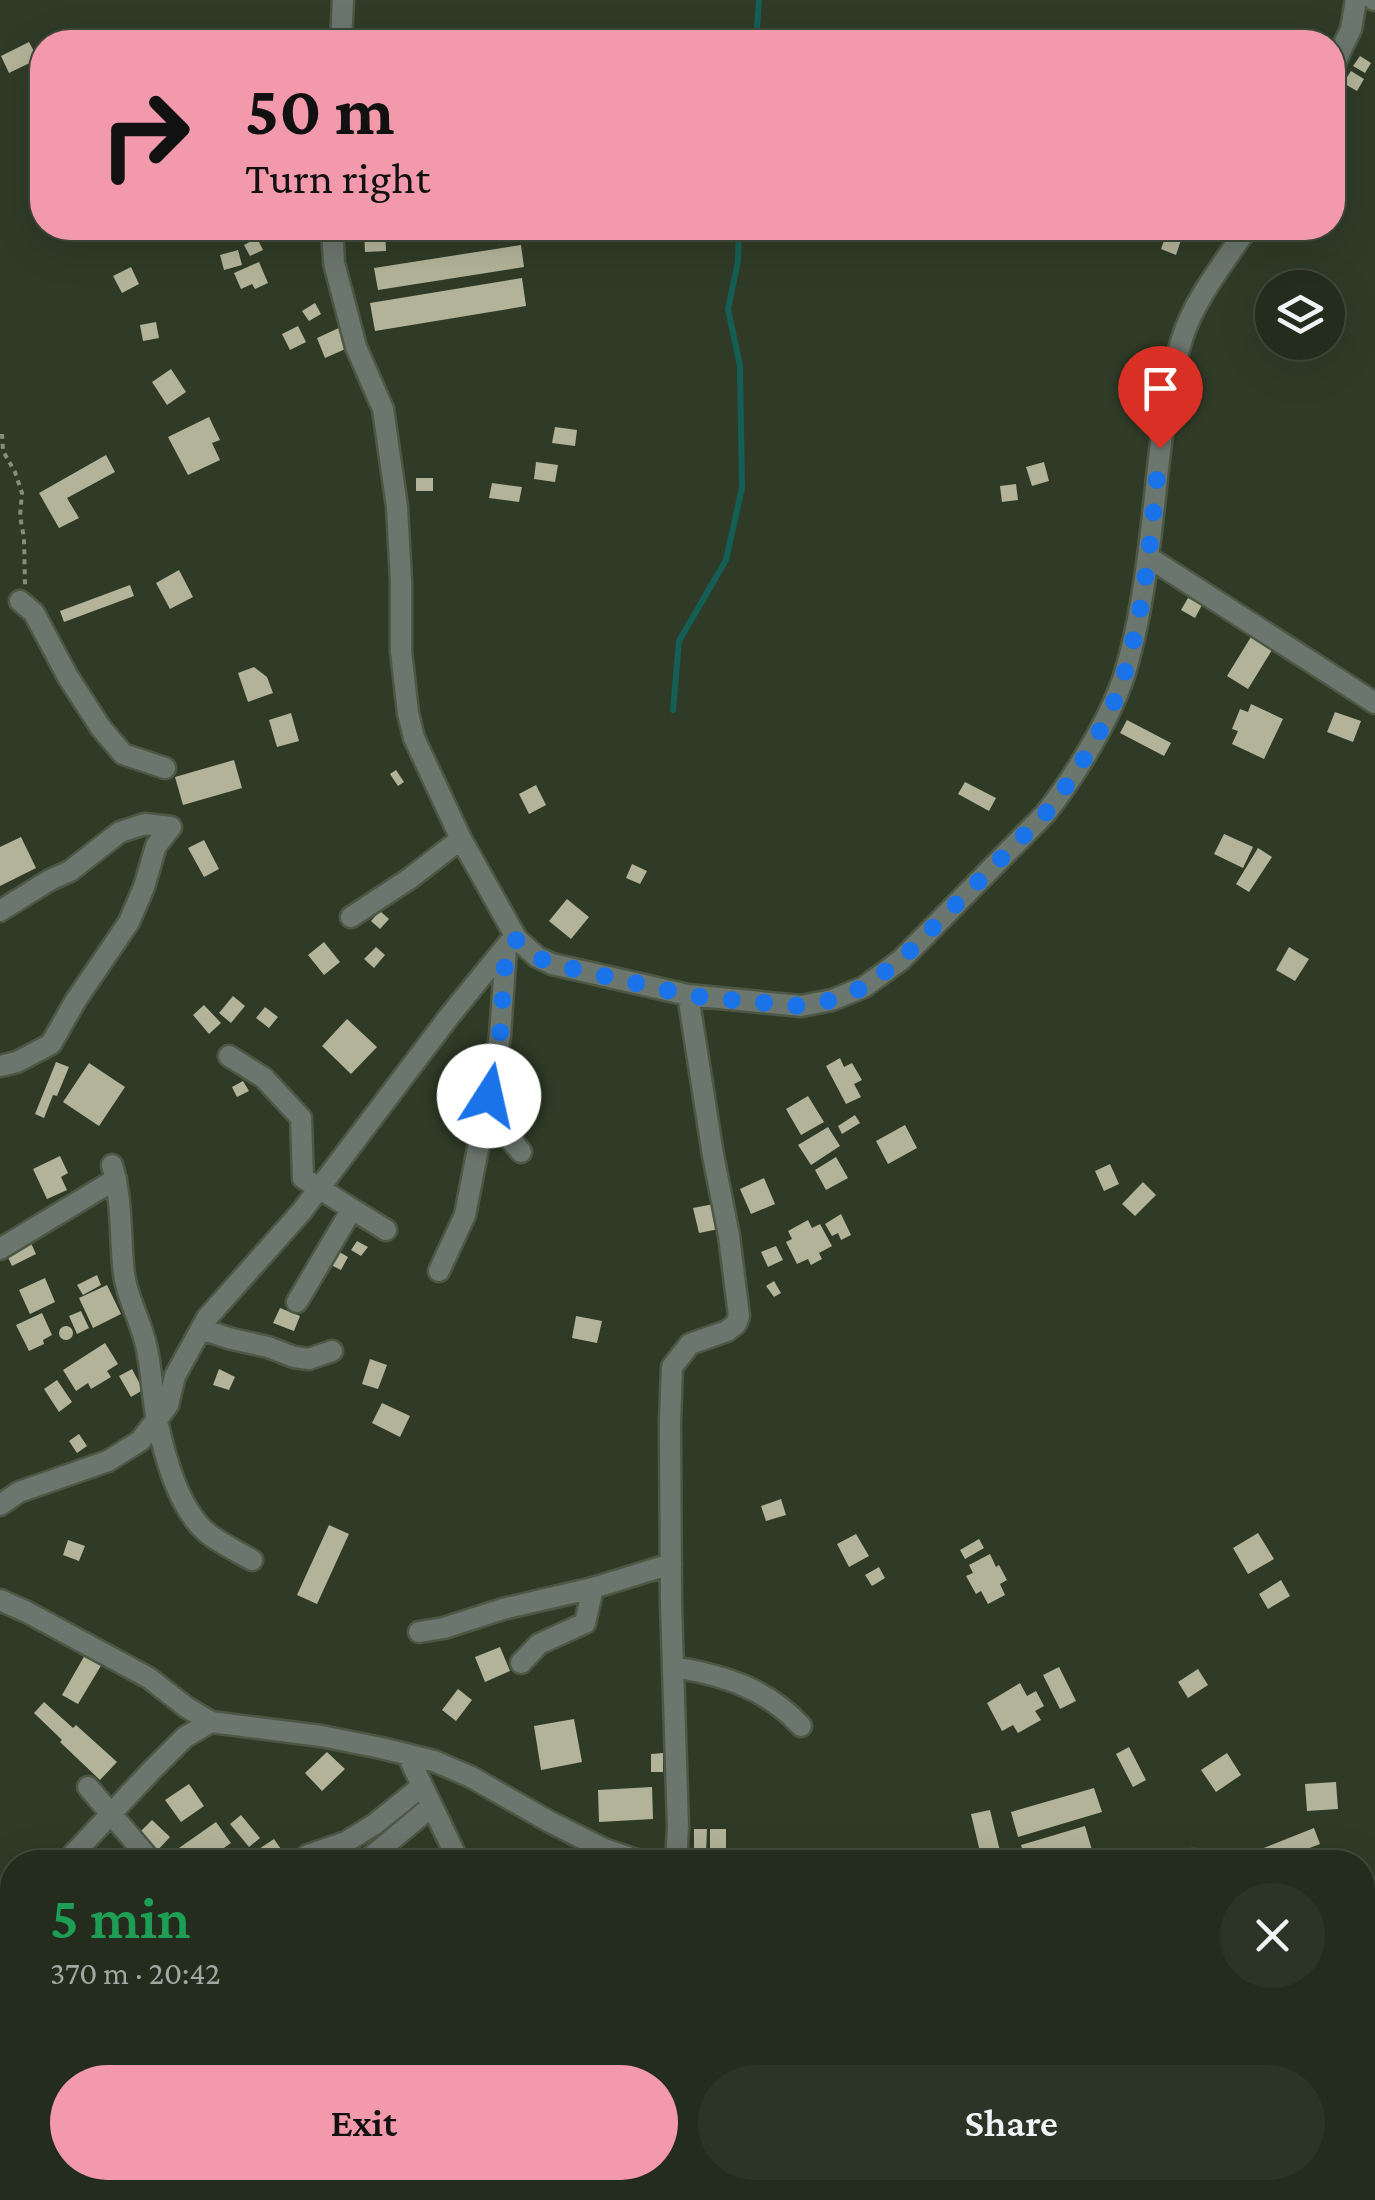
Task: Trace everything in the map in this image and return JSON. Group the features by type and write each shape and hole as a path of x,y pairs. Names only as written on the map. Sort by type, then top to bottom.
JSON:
{"street":[{"path":"342,30 343,0"},
{"path":"1345,42 1356,0"},
{"path":"333,240 334,263 356,347 386,423 397,508 401,651 414,738 511,944 500,1036 465,1215 438,1271"},
{"path":"511,944 552,964 688,995 802,1006 832,1000 864,987 901,960 1059,797 1110,710 1133,642 1170,382 1183,334 1239,240"},
{"path":"1148,557 1375,703"},
{"path":"20,601 34,613 68,677 123,754 165,768"},
{"path":"0,911 70,871 120,832 145,824 171,827 156,846 129,922 51,1044 17,1062 0,1066"},
{"path":"351,917 462,840"},
{"path":"0,1505 19,1492 108,1461 140,1441 168,1405 175,1376 207,1318 302,1211 452,1014 511,944"},
{"path":"677,1850 672,1368 690,1344 727,1331 740,1316 688,995"},
{"path":"229,1056 264,1078 301,1118 303,1178 386,1230"},
{"path":"486,1110 521,1152"},
{"path":"0,1250 114,1172 122,1216 122,1266 152,1369 157,1420 179,1497 206,1532 252,1560"},
{"path":"297,1302 352,1208"},
{"path":"201,1329 294,1357 310,1358 332,1351"},
{"path":"419,1632 671,1564"},
{"path":"521,1662 539,1644 585,1623 593,1588"},
{"path":"0,1600 149,1678 211,1722 321,1736 434,1761 471,1776 550,1822 610,1850"},
{"path":"673,1667 704,1672 746,1687 784,1708 801,1726"},
{"path":"78,1850 184,1737 211,1722"},
{"path":"407,1754 453,1850"},
{"path":"324,1850 375,1824 422,1786"},
{"path":"88,1787 142,1850"},
{"path":"380,1850 432,1806"}],"path":[{"path":"2,434 3,452 22,493 25,587 20,601"}],"building":[{"path":"30,44 30,63 9,73 1,56"},
{"path":"1360,56 1371,63 1365,73 1353,66"},
{"path":"1351,71 1364,79 1357,91 1345,84"},
{"path":"258,240 263,250 250,256 244,245"},
{"path":"364,240 385,240 386,251 365,252"},
{"path":"1164,240 1181,240 1176,255 1161,249"},
{"path":"521,245 524,267 378,290 374,268"},
{"path":"238,250 242,265 224,270 220,255"},
{"path":"259,262 268,283 255,289 252,284 241,289 234,273"},
{"path":"131,267 139,284 122,293 113,276"},
{"path":"522,278 526,306 375,331 370,303"},
{"path":"315,303 321,314 309,321 302,311"},
{"path":"156,322 159,338 143,341 140,325"},
{"path":"298,326 306,342 290,350 282,334"},
{"path":"341,327 350,347 325,358 317,338"},
{"path":"171,369 186,392 167,405 152,382"},
{"path":"209,417 220,440 212,443 220,460 188,475 168,437"},
{"path":"555,427 577,430 575,446 552,443"},
{"path":"106,455 115,472 67,498 79,518 59,528 39,493"},
{"path":"536,462 558,465 555,482 534,479"},
{"path":"1044,462 1049,481 1032,486 1026,467"},
{"path":"416,478 433,478 433,491 416,491"},
{"path":"492,483 522,487 519,502 489,498"},
{"path":"1016,484 1018,500 1002,502 1000,486"},
{"path":"179,570 193,597 170,609 156,583"},
{"path":"130,585 134,596 64,622 60,611"},
{"path":"1188,598 1202,605 1195,618 1181,610"},
{"path":"1254,632 1275,645 1248,689 1227,676"},
{"path":"254,667 267,677 273,693 248,702 238,673"},
{"path":"1251,704 1283,719 1264,759 1232,744 1238,731 1232,729 1240,709 1248,712"},
{"path":"1335,712 1361,721 1353,742 1327,732"},
{"path":"291,713 299,741 277,747 269,720"},
{"path":"1127,720 1171,743 1164,756 1120,733"},
{"path":"234,760 242,788 183,805 175,777"},
{"path":"396,770 404,782 398,786 390,774"},
{"path":"965,782 996,798 989,811 958,794"},
{"path":"536,785 546,805 529,814 519,794"},
{"path":"1224,834 1253,847 1243,868 1214,854"},
{"path":"21,837 36,868 0,886 0,847"},
{"path":"204,840 219,869 204,877 188,848"},
{"path":"1258,848 1272,857 1249,892 1236,884"},
{"path":"632,864 647,871 640,884 626,878"},
{"path":"567,899 589,917 571,939 549,921"},
{"path":"380,911 389,919 380,929 371,921"},
{"path":"324,942 340,962 324,975 308,955"},
{"path":"376,947 385,955 374,968 364,959"},
{"path":"1289,947 1309,959 1295,981 1276,970"},
{"path":"233,996 245,1006 231,1023 219,1013"},
{"path":"204,1005 221,1023 209,1034 193,1015"},
{"path":"265,1007 278,1017 269,1028 256,1018"},
{"path":"347,1019 377,1047 351,1074 322,1046"},
{"path":"840,1058 844,1067 852,1063 862,1080 854,1084 861,1097 846,1104 826,1066"},
{"path":"56,1062 69,1067 44,1118 35,1114"},
{"path":"89,1063 125,1087 99,1126 63,1102"},
{"path":"243,1081 249,1091 237,1097 232,1087"},
{"path":"808,1096 824,1122 801,1135 786,1109"},
{"path":"855,1115 860,1123 842,1134 838,1126"},
{"path":"905,1125 917,1148 888,1164 876,1141"},
{"path":"828,1127 840,1146 811,1165 798,1145"},
{"path":"60,1156 68,1173 61,1177 67,1190 47,1199 33,1169"},
{"path":"836,1157 848,1178 826,1190 815,1170"},
{"path":"1110,1164 1119,1184 1104,1191 1095,1171"},
{"path":"764,1178 775,1204 751,1214 740,1189"},
{"path":"1143,1182 1156,1195 1135,1216 1122,1204"},
{"path":"714,1204 719,1229 699,1233 693,1208"},
{"path":"841,1214 851,1235 841,1240 838,1233 832,1236 825,1224"},
{"path":"808,1220 812,1228 820,1224 832,1246 819,1253 822,1259 811,1265 808,1259 797,1264 786,1242 792,1239 788,1231"},
{"path":"30,1241 36,1254 12,1266 6,1253"},
{"path":"357,1241 368,1247 361,1256 351,1250"},
{"path":"776,1246 783,1260 768,1267 761,1252"},
{"path":"336,1250 348,1257 341,1270 329,1264"},
{"path":"97,1275 101,1285 83,1295 77,1285"},
{"path":"45,1278 55,1302 30,1314 19,1290"},
{"path":"774,1281 781,1293 774,1297 766,1286"},
{"path":"107,1285 121,1314 93,1328 79,1298"},
{"path":"280,1308 300,1316 294,1331 273,1323"},
{"path":"81,1311 89,1328 77,1334 69,1316"},
{"path":"42,1313 52,1335 29,1351 16,1325"},
{"path":"576,1316 602,1321 597,1343 572,1338"},
{"path":"66,1326 73,1333 66,1340 59,1333"},
{"path":"105,1343 118,1364 107,1371 111,1377 91,1389 88,1383 76,1391 63,1370"},
{"path":"370,1359 387,1365 378,1389 362,1384"},
{"path":"132,1369 143,1390 131,1397 119,1376"},
{"path":"219,1369 235,1377 229,1390 213,1385"},
{"path":"57,1380 72,1402 59,1412 44,1389"},
{"path":"382,1403 410,1416 400,1437 372,1423"},
{"path":"79,1434 87,1446 77,1453 69,1441"},
{"path":"781,1499 786,1515 766,1521 761,1506"},
{"path":"329,1525 349,1534 317,1604 297,1595"},
{"path":"1258,1533 1274,1559 1248,1574 1233,1548"},
{"path":"856,1534 869,1556 849,1567 837,1544"},
{"path":"979,1539 984,1548 965,1559 960,1550"},
{"path":"68,1540 85,1546 79,1561 63,1555"},
{"path":"990,1554 1007,1580 1000,1584 1005,1595 988,1604 981,1591 976,1594 966,1576 973,1573 969,1565"},
{"path":"879,1567 885,1578 872,1586 865,1575"},
{"path":"1281,1580 1290,1596 1268,1609 1259,1594"},
{"path":"500,1647 510,1671 485,1682 475,1657"},
{"path":"85,1655 102,1664 78,1704 62,1695"},
{"path":"1059,1667 1076,1701 1060,1709 1043,1675"},
{"path":"1198,1669 1208,1685 1188,1698 1178,1682"},
{"path":"1020,1683 1027,1696 1036,1691 1044,1706 1035,1711 1041,1720 1018,1733 1013,1725 1002,1731 987,1703"},
{"path":"458,1689 472,1700 456,1721 442,1710"},
{"path":"44,1702 117,1762 100,1780 34,1713"},
{"path":"574,1719 582,1762 541,1770 534,1726"},
{"path":"1129,1747 1146,1780 1133,1787 1116,1754"},
{"path":"327,1752 345,1769 322,1791 305,1773"},
{"path":"663,1753 663,1772 651,1772 651,1754"},
{"path":"1227,1753 1241,1775 1216,1792 1201,1770"},
{"path":"1336,1782 1338,1809 1307,1811 1305,1784"},
{"path":"189,1784 204,1806 181,1822 165,1800"},
{"path":"652,1787 653,1819 599,1822 598,1790"},
{"path":"1094,1788 1102,1812 1018,1837 1011,1812"},
{"path":"990,1810 1000,1850 980,1850 971,1814"},
{"path":"241,1815 260,1838 249,1847 230,1824"},
{"path":"152,1820 170,1837 156,1850 139,1833"},
{"path":"216,1822 231,1843 221,1850 179,1848"},
{"path":"1085,1826 1092,1850 1022,1850 1021,1845"},
{"path":"1314,1828 1320,1844 1304,1850 1261,1849"},
{"path":"694,1829 707,1829 706,1850 694,1850"},
{"path":"710,1829 726,1829 726,1850 710,1850"},
{"path":"274,1839 282,1850 258,1850"}],"waterway":[{"path":"757,30 759,0"},
{"path":"673,710 679,641 726,560 742,488 740,366 728,309 739,240"}],"route":[{"path":"489,1096 500,1036 506,949 516,940 552,964 688,995 802,1006 832,1000 864,987 901,960 1045,814 1110,710 1133,642 1148,557 1160,448"}]}
